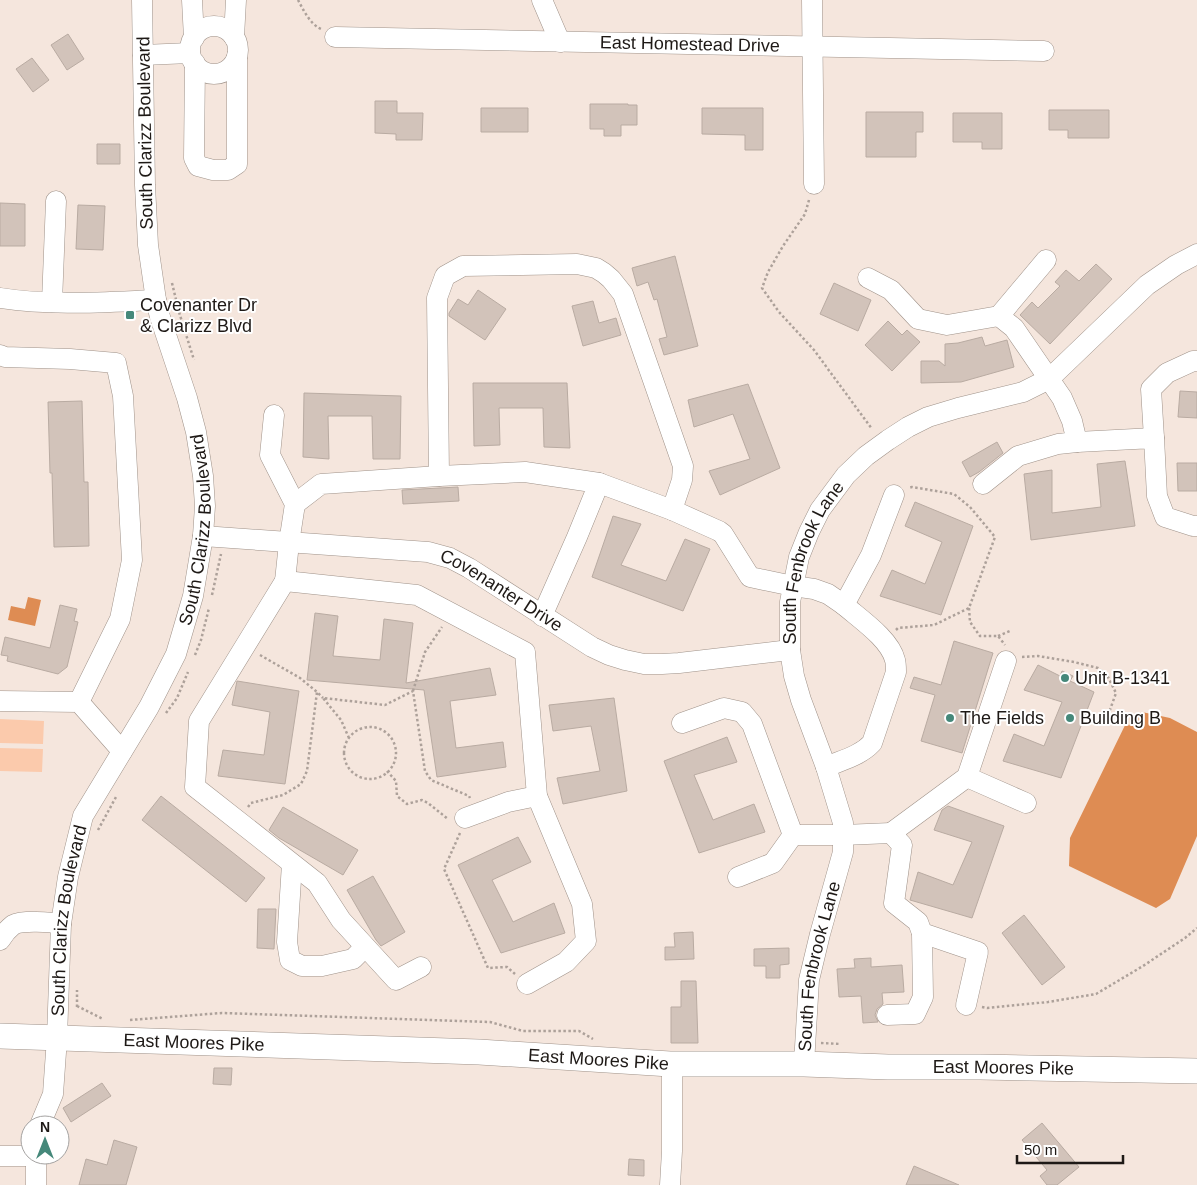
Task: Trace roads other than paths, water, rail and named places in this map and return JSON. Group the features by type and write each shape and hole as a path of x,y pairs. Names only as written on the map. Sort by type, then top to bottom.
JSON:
{"main road":[{"name":"East Moores Pike","path":"0,1036 479,1052 672,1064 804,1054 888,1066 1197,1071"}],"street":[{"name":"South Clarizz Boulevard","path":"44,1115 53,1094 61,924 68,876 83,816 149,707 176,654 213,537 205,506 203,476 196,432 156,300 148,245 142,0"},
{"path":"192,0 194,158 198,166 213,170 228,170 237,164 236,0"},
{"path":"542,0 560,42"},
{"path":"812,0 814,184"},
{"path":"214,26 222,27 229,31 236,46 230,68 223,72 215,73 200,69 193,51 199,32 206,27 214,26"},
{"name":"East Homestead Drive","path":"335,37 1044,51"},
{"path":"143,55 193,51"},
{"path":"52,302 56,201"},
{"name":"South Fenbrook Lane","path":"804,1054 808,980 843,852 843,823 826,766 801,700 794,676 790,650 790,602 799,557 809,532 820,510 846,475 866,456 928,417 1023,392 1049,379 1147,284 1197,254"},
{"path":"868,278 891,290 918,319 946,325 999,316 1046,260"},
{"path":"439,476 437,298 445,276 463,266 587,265 604,272 622,294 682,461 683,473 672,510"},
{"path":"0,298 52,302 156,300"},
{"path":"999,316 1014,328 1062,398 1072,421 1076,442"},
{"path":"0,355 5,357 70,359 116,363 124,396 132,560 120,619 79,702"},
{"path":"1197,361 1167,373 1151,389 1157,496 1164,517 1197,526"},
{"path":"274,414 270,454 295,504 285,581 199,721 195,787 317,883 341,920 396,980 421,967"},
{"path":"983,484 1018,456 1058,444 1154,438"},
{"path":"295,504 321,484 525,472 599,484 672,510 719,531 723,534 750,576 814,589 828,594 884,639 896,660 896,672 872,743 857,754 826,766"},
{"path":"542,616 599,484"},
{"path":"844,605 871,555 894,495"},
{"name":"Covenanter Drive","path":"213,537 428,552 450,558 592,647 609,655 644,664 679,663 790,650"},
{"path":"285,581 417,595 525,652 537,796 582,904 586,941 566,962 527,984"},
{"path":"793,835 891,833 967,777 1010,659"},
{"path":"0,702 79,702 122,751"},
{"path":"682,723 724,708 742,712 752,724 793,835"},
{"path":"967,777 1026,803"},
{"path":"471,815 508,802 537,796"},
{"path":"887,1015 915,1014 923,997 922,932 918,922 894,903 902,845 891,833"},
{"path":"738,878 773,863 793,835"},
{"path":"292,864 287,942 290,960 302,966 322,966 353,959 365,947"},
{"path":"0,940 15,924 42,922 61,924"},
{"path":"922,932 978,952 966,1005"},
{"path":"670,1185 672,1064"},
{"path":"0,1156 20,1155"},
{"path":"36,1165 36,1185"}],"place":[{"name":"Covenanter Dr & Clarizz Blvd","path":"130,315"},
{"name":"Unit B-1341","path":"1065,678"},
{"name":"The Fields","path":"950,718"},
{"name":"Building B","path":"1070,718"}]}
